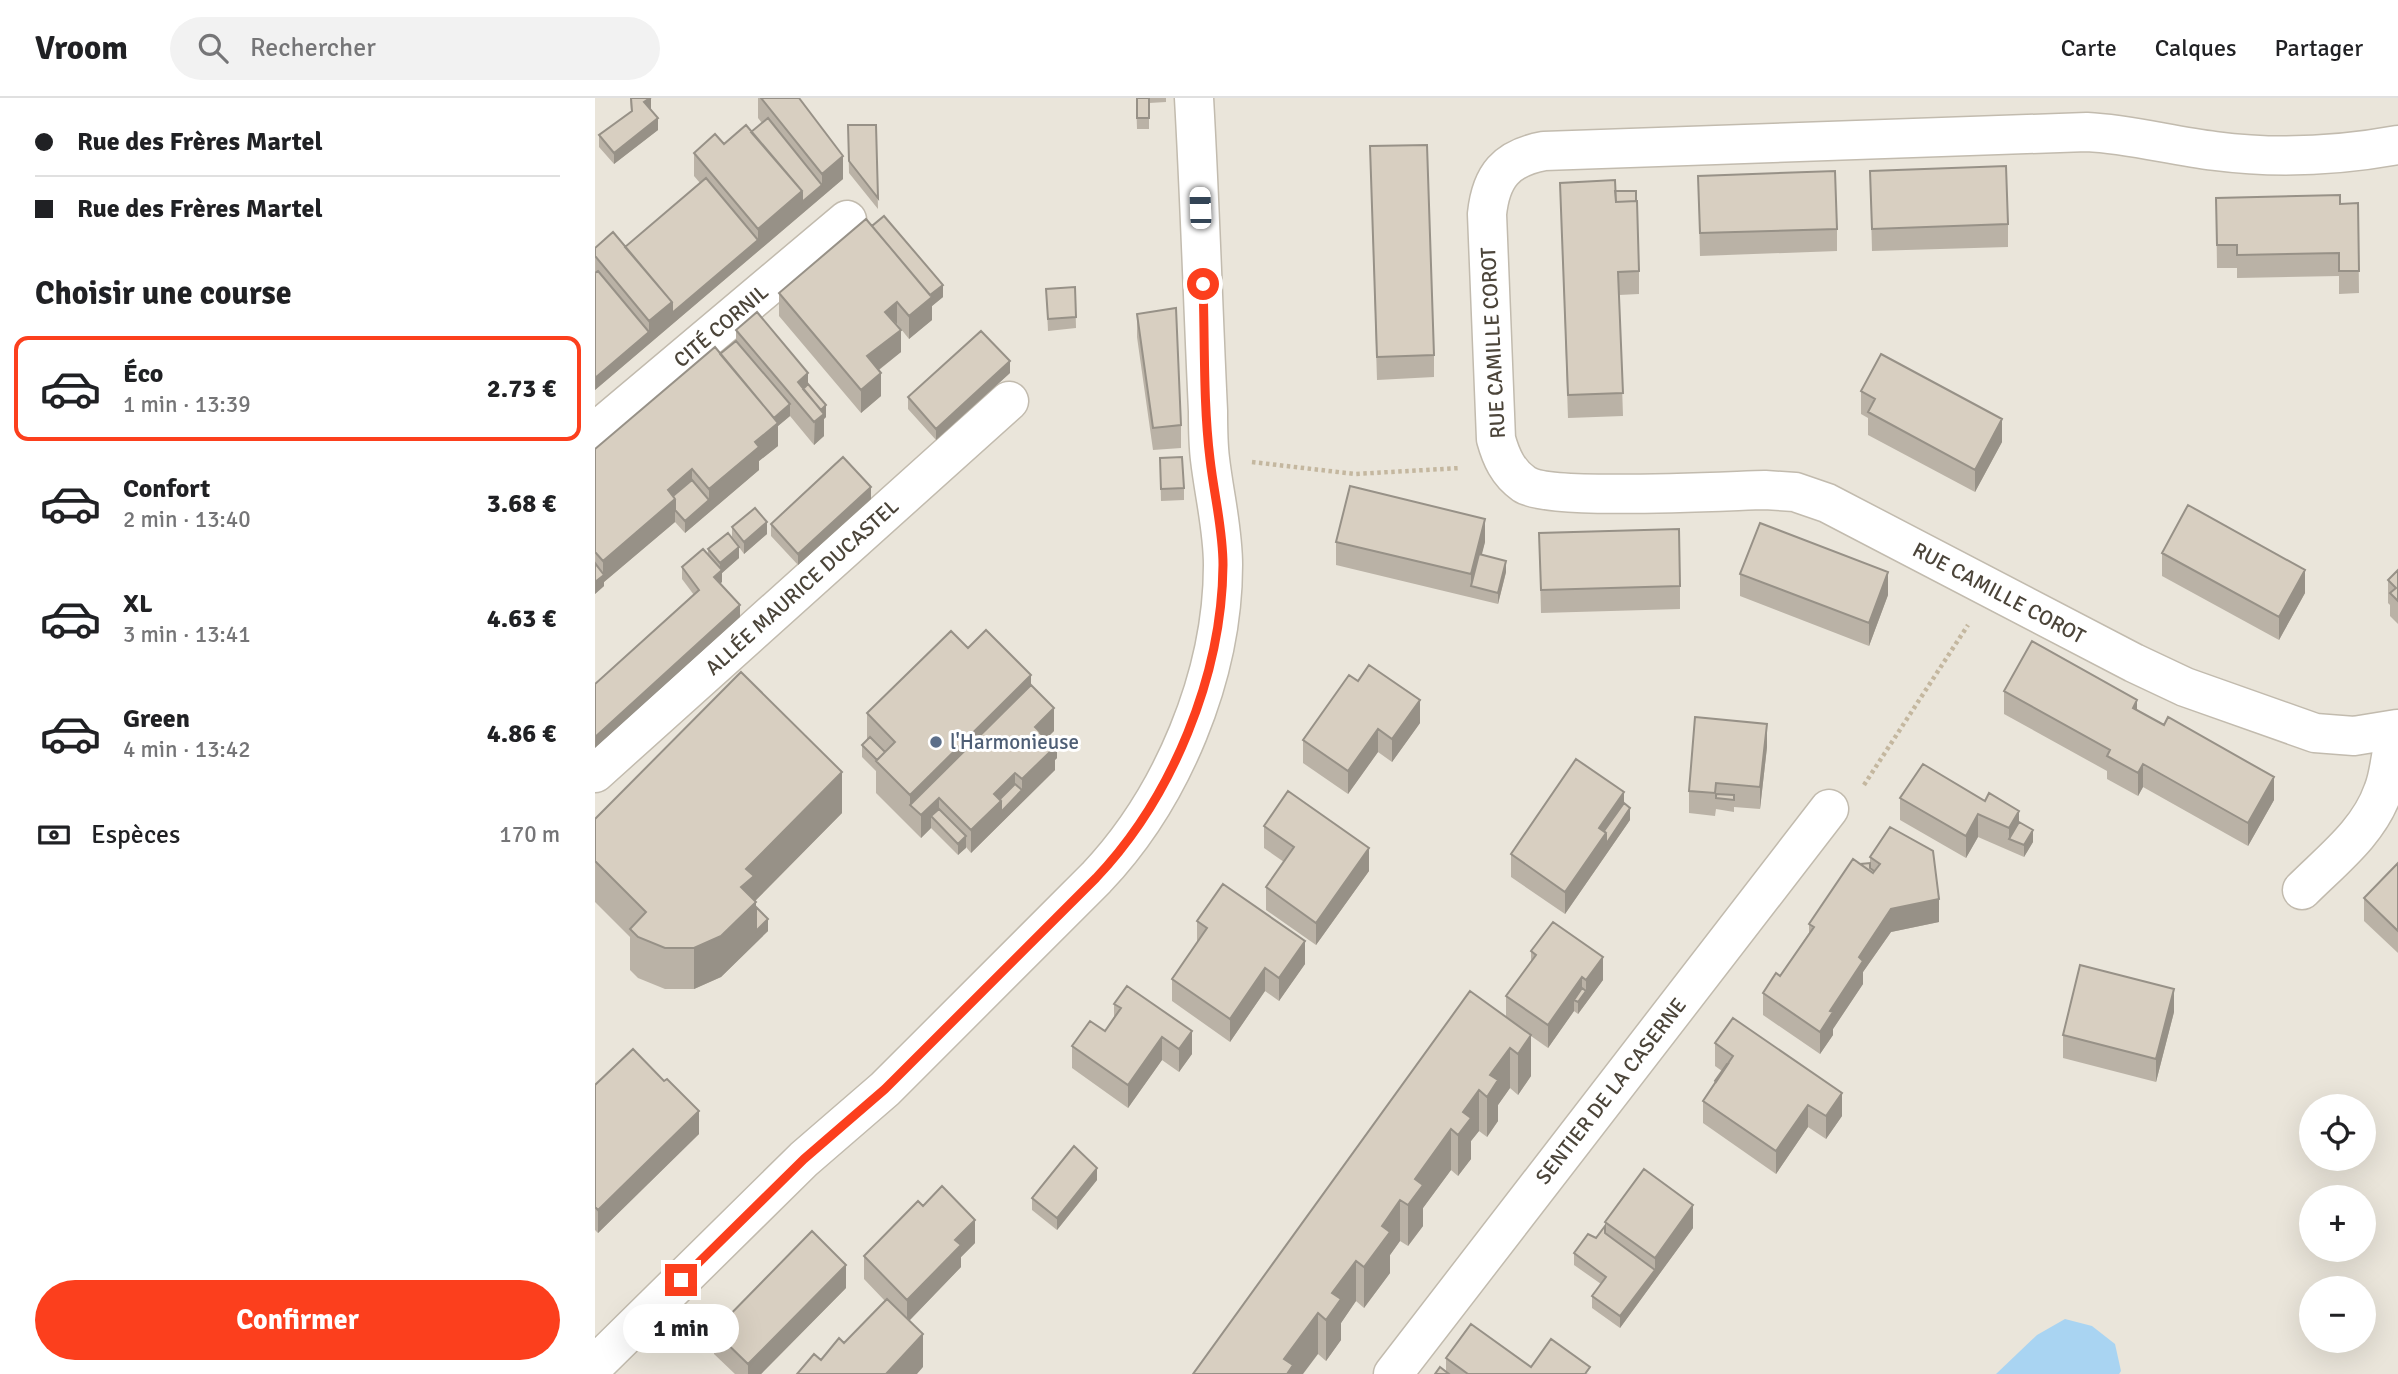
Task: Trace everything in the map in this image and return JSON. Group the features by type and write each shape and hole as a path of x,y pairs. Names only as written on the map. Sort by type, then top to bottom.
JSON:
{"street":[{"path":"595,1365 804,1159 864,1108 913,1061 1112,860 1143,821 1175,763 1209,666 1223,567 1222,539 1210,457 1194,98"},
{"name":"RUE CAMILLE COROT","path":"2397,729 2354,736 2315,733 2158,675 1827,503 1795,492 1553,492 1524,485 1506,465 1496,439 1486,214 1496,178 1505,167 1531,153 2087,132 2260,155 2333,153 2398,145"},
{"name":"CITÉ CORNIL","path":"595,432 847,220"},
{"name":"ALLÉE MAURICE DUCASTEL","path":"595,773 1009,401"},
{"path":"2302,890 2365,827 2374,813 2388,778 2397,729"},
{"name":"SENTIER DE LA CASERNE","path":"1393,1374 1829,809"}],"path":[{"path":"1210,457 1355,474 1506,465"},
{"path":"1829,809 1863,786 1975,613 1987,586"}],"shaded area":[{"path":"595,98 2398,98 2398,1374 595,1374"}],"water":[{"path":"2065,1319 2092,1326 2115,1344 2121,1371 2119,1374 1996,1374 2037,1335"}],"building":[{"path":"631,98 650,98 644,102 658,118 614,153 599,135 632,111"},
{"path":"761,98 799,98 843,156 822,174"},
{"path":"1137,98 1149,98 1149,118 1137,118"},
{"path":"768,118 822,185 802,202 802,191 751,132"},
{"path":"746,125 802,191 758,229 694,153 715,134 724,144"},
{"path":"848,125 876,125 878,198 849,161"},
{"path":"1427,145 1434,355 1377,357 1370,146"},
{"path":"2006,166 2008,224 1872,229 1870,171"},
{"path":"1835,171 1837,229 1700,233 1698,176"},
{"path":"706,178 758,240 672,313 672,302 625,247"},
{"path":"1615,180 1616,202 1637,201 1639,271 1618,272 1623,393 1568,395 1560,183"},
{"path":"1615,191 1636,191 1636,201 1616,202"},
{"path":"2340,195 2340,204 2358,203 2359,271 2339,271 2339,253 2237,255 2237,245 2217,245 2216,198"},
{"path":"884,216 943,285 930,295 872,226"},
{"path":"866,219 932,297 909,316 897,302 885,312 901,330 867,356 881,373 861,390 779,293"},
{"path":"613,232 672,302 649,321 595,256 595,248"},
{"path":"598,271 649,332 595,378 595,273"},
{"path":"1075,287 1076,317 1048,319 1046,289"},
{"path":"1176,308 1181,425 1153,428 1137,314"},
{"path":"757,312 808,373 798,382 824,414 814,422 736,330"},
{"path":"981,331 1010,361 936,429 908,397"},
{"path":"736,341 790,404 774,418 720,354"},
{"path":"715,347 778,423 755,442 759,447 709,489 692,469 668,490 675,499 603,561 595,552 595,449"},
{"path":"1881,354 2002,419 1975,470 1868,412 1875,399 1861,391"},
{"path":"808,384 826,405 821,410 803,389"},
{"path":"843,457 871,487 798,554 771,524"},
{"path":"1182,457 1184,488 1161,489 1160,458"},
{"path":"692,480 709,500 685,521 675,510 673,496"},
{"path":"1350,486 1485,519 1471,574 1336,542"},
{"path":"2188,505 2305,570 2279,617 2162,553"},
{"path":"755,508 767,522 744,542 732,527"},
{"path":"1760,523 1888,572 1869,623 1740,574"},
{"path":"1679,529 1680,586 1541,590 1539,533"},
{"path":"728,533 739,547 720,563 708,549"},
{"path":"703,549 722,570 714,577 740,605 595,737 595,684 699,590 682,567"},
{"path":"1479,554 1506,561 1498,593 1471,586"},
{"path":"595,563 604,575 595,582"},
{"path":"2398,570 2398,601 2390,593 2396,588 2388,580"},
{"path":"986,630 1031,675 910,795 876,761 895,742 867,713 951,631 968,648"},
{"path":"2032,641 2137,700 2133,708 2164,725 2168,717 2274,777 2248,823 2143,764 2138,773 2107,756 2110,750 2004,691"},
{"path":"1369,665 1420,700 1392,739 1378,729 1348,771 1303,740 1349,675 1358,681"},
{"path":"741,672 842,772 746,869 754,876 741,887 756,902 721,936 694,948 665,948 638,937 630,929 646,912 595,861 595,819"},
{"path":"1031,685 1054,708 1035,727 1055,747 1022,779 1015,773 994,794 1001,801 971,830 939,798 921,815 910,805"},
{"path":"1695,717 1767,724 1760,787 1716,783 1715,793 1689,791"},
{"path":"1040,733 1057,746 1055,749"},
{"path":"870,737 885,752 877,760 862,745"},
{"path":"1576,759 1624,792 1599,828 1606,833 1565,892 1511,854"},
{"path":"1923,764 1985,801 1989,793 2019,811 2009,828 1978,814 1966,836 1900,798"},
{"path":"1015,784 1022,790 1001,812 1000,799"},
{"path":"1288,791 1369,848 1316,923 1266,887 1294,847 1264,826"},
{"path":"1716,794 1734,795 1734,800 1716,798"},
{"path":"1624,803 1630,808 1606,844 1604,831"},
{"path":"939,809 966,836 958,844 931,816"},
{"path":"2019,822 2033,830 2024,845 2009,839"},
{"path":"1890,827 1933,851 1939,899 1891,909 1859,957 1863,961 1830,1011 1833,1012 1820,1032 1763,993 1776,973 1780,976 1814,927 1809,924 1853,859 1873,873 1880,864 1870,857"},
{"path":"1870,863 1870,868 1874,871 1873,873 1860,864"},
{"path":"2398,863 2398,931 2364,898"},
{"path":"1223,884 1305,941 1279,978 1265,968 1230,1019 1172,979 1207,928 1197,921"},
{"path":"756,907 768,919 756,931"},
{"path":"1553,922 1603,957 1586,980 1582,977 1548,1025 1506,996 1536,955 1531,951"},
{"path":"2080,965 2174,989 2156,1059 2063,1035"},
{"path":"1127,986 1192,1031 1179,1049 1162,1037 1128,1085 1072,1046 1090,1021 1105,1031 1121,1008 1114,1004"},
{"path":"1582,988 1586,991 1578,1002 1574,1000"},
{"path":"1470,991 1531,1035 1518,1054 1510,1048 1490,1075 1498,1080 1487,1097 1479,1090 1463,1112 1471,1118 1458,1135 1451,1129 1415,1179 1423,1185 1408,1205 1400,1200 1382,1226 1390,1232 1364,1267 1356,1261 1332,1293 1341,1299 1326,1320 1318,1313 1284,1359 1293,1365 1287,1374 1193,1374"},
{"path":"1733,1018 1842,1093 1826,1116 1808,1105 1776,1151 1703,1101 1733,1056 1715,1043"},
{"path":"633,1049 699,1111 598,1210 595,1207 595,1085"},
{"path":"1074,1146 1097,1168 1057,1218 1032,1198"},
{"path":"1644,1169 1693,1205 1655,1258 1605,1222"},
{"path":"942,1186 975,1220 955,1240 961,1245 907,1300 864,1256 918,1201 923,1206"},
{"path":"1605,1226 1605,1233 1655,1270 1620,1316 1592,1296 1606,1277 1574,1253 1588,1234 1596,1238"},
{"path":"812,1231 846,1265 748,1364 714,1331"},
{"path":"887,1299 923,1334 886,1374 797,1374 814,1354 821,1360 839,1338 844,1343"},
{"path":"1471,1324 1531,1367 1551,1339 1590,1367 1585,1374 1468,1374 1446,1358"},
{"path":"1440,1367 1449,1374 1435,1374"}],"place":[{"name":"l'Harmonieuse","path":"936,742"}],"route":[{"path":"681,1280 804,1159 885,1089 1096,878 1121,851 1158,796 1175,763 1209,666 1223,567 1222,539 1210,457 1203,284"}]}
